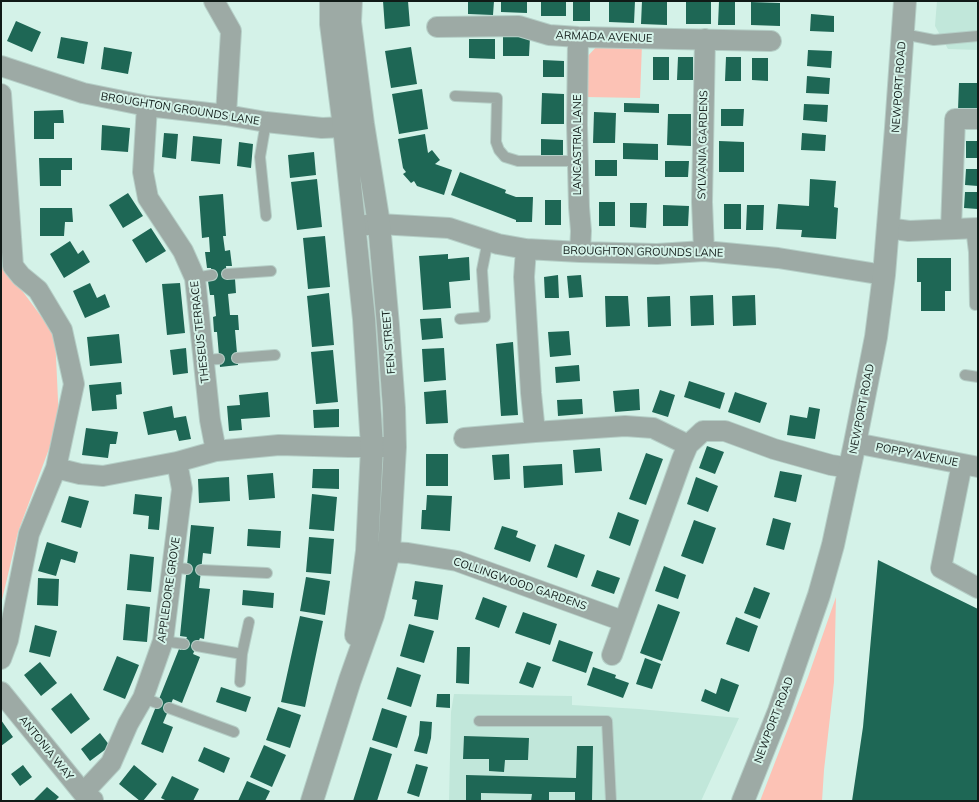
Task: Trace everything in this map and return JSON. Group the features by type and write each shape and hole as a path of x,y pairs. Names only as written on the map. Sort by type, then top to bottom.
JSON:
{"street":[{"path":"214,1 231,31 226,116"},
{"name":"FEN STREET","path":"312,801 350,680 373,615 389,552 395,447 394,408 388,325 378,224 331,24 331,1"},
{"name":"FEN STREET","path":"350,680 367,551 372,447 364,319 355,226 354,125 350,22 351,1"},
{"name":"NEWPORT ROAD","path":"743,801 779,711 819,595 833,545 841,466 855,443 876,337 884,276 905,1"},
{"name":"ARMADA AVENUE","path":"437,27 519,26 549,35 578,37 772,41"},
{"name":"LANCASTRIA LANE","path":"578,37 577,125 580,252"},
{"name":"SYLVANIA GARDENS","path":"704,251 702,202 705,39"},
{"name":"BROUGHTON GROUNDS LANE","path":"1,66 83,93 147,106 322,128 354,125"},
{"path":"1,94 13,266 21,276 38,290 62,330 74,384 56,468 29,534 8,640 1,659"},
{"name":"THESEUS TERRACE","path":"147,106 143,172 148,198 183,251 203,276 211,360 210,420 216,451"},
{"path":"951,229 955,119 978,119"},
{"name":"BROUGHTON GROUNDS LANE","path":"355,226 378,224 448,228 498,244 526,249 658,254 704,251 778,258 884,276"},
{"path":"888,228 909,231 975,228"},
{"path":"526,249 524,277 531,393 535,432"},
{"path":"464,438 625,426 653,428 688,445"},
{"path":"612,655 688,445 703,431 725,431 774,449 841,466"},
{"name":"POPPY AVENUE","path":"855,443 970,465"},
{"path":"56,468 80,474 103,476 177,462 216,451 279,445 395,447"},
{"name":"APPLEDORE GROVE","path":"88,797 110,764 128,724 150,701 180,568 182,489 177,462"},
{"path":"970,465 941,568 978,588"},
{"name":"COLLINGWOOD GARDENS","path":"367,551 389,552 457,561 624,621"},
{"name":"ANTONIA WAY","path":"1,692 88,797"},
{"name":"FEN STREET","path":"302,801 329,748"}],"lane":[{"path":"903,34 934,40 978,36"},
{"path":"455,96 497,98 496,142 499,150 506,157 518,161 579,161"},
{"path":"266,122 260,157 266,216"},
{"path":"975,228 975,305"},
{"path":"460,319 485,317 482,270 488,240"},
{"path":"226,274 271,271"},
{"path":"237,358 275,355"},
{"path":"965,375 978,377"},
{"path":"201,570 267,573"},
{"path":"240,682 242,654 249,622"},
{"path":"163,641 184,644"},
{"path":"197,646 242,654"},
{"path":"169,708 234,732"},
{"path":"479,721 607,721 611,801"}],"shaded area":[{"path":"937,1 978,1 978,50 948,49 935,26"},
{"path":"600,43 642,44 640,98 586,97 585,59"},
{"path":"1,227 3,265 55,335 59,422 18,532 1,604"},
{"path":"836,597 834,682 822,801 760,801 808,677"},
{"path":"454,694 572,696 572,705 639,709 739,718 701,801 449,801 451,712"}],"building":[{"path":"383,1 408,1 410,26 385,29"},
{"path":"468,1 494,1 493,15 468,14"},
{"path":"501,1 527,1 527,13 501,12"},
{"path":"541,1 566,1 566,16 541,16"},
{"path":"573,1 590,1 590,21 573,21"},
{"path":"609,1 635,1 634,23 609,22"},
{"path":"642,1 667,2 667,25 641,24"},
{"path":"686,1 711,1 711,24 686,24"},
{"path":"719,1 735,2 735,25 718,25"},
{"path":"751,2 780,3 780,26 751,25"},
{"path":"811,14 834,16 834,32 810,31"},
{"path":"16,21 41,32 32,52 7,41"},
{"path":"61,37 88,42 84,64 57,58"},
{"path":"503,37 530,37 529,56 503,56"},
{"path":"469,39 495,39 495,59 469,58"},
{"path":"104,47 132,52 128,74 101,69"},
{"path":"411,47 417,84 391,88 385,51"},
{"path":"808,50 832,51 831,68 807,66"},
{"path":"653,57 669,57 669,80 653,80"},
{"path":"678,57 693,57 693,80 677,80"},
{"path":"726,57 741,57 741,81 725,81"},
{"path":"752,58 768,58 768,81 752,80"},
{"path":"543,60 564,61 564,77 543,77"},
{"path":"807,76 830,78 829,94 806,93"},
{"path":"959,83 978,83 978,110 958,110"},
{"path":"422,89 428,129 399,134 392,94"},
{"path":"542,93 564,94 564,124 541,124"},
{"path":"624,103 659,104 659,113 624,112"},
{"path":"804,104 828,105 827,122 803,120"},
{"path":"721,109 744,109 743,126 721,126"},
{"path":"63,110 64,123 54,123 54,139 34,139 34,111"},
{"path":"594,112 616,113 615,143 593,143"},
{"path":"668,114 691,114 691,146 667,145"},
{"path":"102,125 130,128 128,152 101,150"},
{"path":"164,133 178,134 176,159 162,157"},
{"path":"802,133 826,135 825,151 801,150"},
{"path":"425,134 428,153 432,150 440,160 435,164 452,170 444,195 417,186 414,181 411,183 403,174 406,172 403,168 398,139"},
{"path":"193,136 222,139 220,164 191,161"},
{"path":"541,139 563,140 563,156 541,155"},
{"path":"719,141 744,142 744,172 719,172"},
{"path":"966,141 978,141 978,158 966,158"},
{"path":"239,142 253,144 251,168 237,166"},
{"path":"623,143 658,144 658,160 623,159"},
{"path":"314,152 316,175 290,178 288,155"},
{"path":"39,158 72,158 72,170 61,170 61,186 40,186"},
{"path":"595,160 617,160 617,176 595,176"},
{"path":"665,161 689,161 688,177 665,177"},
{"path":"966,169 978,169 978,186 965,185"},
{"path":"460,172 506,190 505,193 516,197 533,197 532,222 516,222 516,220 451,195"},
{"path":"317,179 322,227 297,230 291,182"},
{"path":"810,179 836,181 834,207 838,208 836,239 801,237 802,230 776,229 778,204 809,206"},
{"path":"965,192 978,192 978,209 964,208"},
{"path":"128,193 143,216 123,228 109,205"},
{"path":"223,194 226,236 223,236 225,251 230,250 232,266 226,266 227,279 235,279 236,293 228,294 230,315 238,315 239,330 235,330 238,365 220,367 217,332 214,332 213,317 216,316 214,295 210,295 208,281 213,281 211,268 207,268 205,252 210,252 209,237 202,238 199,196"},
{"path":"545,200 561,200 561,225 545,225"},
{"path":"599,202 615,202 615,226 599,226"},
{"path":"630,203 647,203 646,228 630,227"},
{"path":"724,204 741,204 741,229 724,229"},
{"path":"663,205 689,206 688,226 663,226"},
{"path":"747,205 764,205 763,230 746,230"},
{"path":"40,208 72,208 73,222 65,222 64,236 40,236"},
{"path":"151,228 166,251 146,263 132,240"},
{"path":"325,236 330,287 308,289 303,238"},
{"path":"70,241 78,254 83,250 90,262 64,278 50,254"},
{"path":"448,254 448,259 469,257 470,280 449,282 451,308 423,310 419,256"},
{"path":"917,258 951,258 951,291 945,291 945,311 921,311 921,282 917,282"},
{"path":"558,275 559,298 545,298 544,277"},
{"path":"581,275 583,297 569,298 567,276"},
{"path":"90,283 97,298 105,294 110,307 85,318 73,291"},
{"path":"180,283 185,333 167,335 162,284"},
{"path":"329,293 334,345 312,347 307,296"},
{"path":"713,295 714,325 691,326 690,296"},
{"path":"755,295 756,325 733,326 732,296"},
{"path":"605,296 628,296 630,326 606,327"},
{"path":"670,296 671,326 648,327 647,297"},
{"path":"441,318 443,338 422,340 420,319"},
{"path":"569,331 571,355 550,357 548,332"},
{"path":"119,334 122,363 90,366 87,337"},
{"path":"513,342 518,415 501,416 496,344"},
{"path":"186,348 188,373 173,375 170,350"},
{"path":"444,348 446,380 424,382 422,349"},
{"path":"333,350 338,402 316,404 311,352"},
{"path":"579,365 580,381 556,383 555,367"},
{"path":"689,381 725,393 720,409 684,397"},
{"path":"121,382 122,394 116,395 117,409 92,411 89,385"},
{"path":"639,389 640,410 615,412 613,391"},
{"path":"446,390 448,423 426,424 424,392"},
{"path":"660,390 675,395 668,417 652,412"},
{"path":"268,392 270,417 241,419 242,430 229,431 227,406 240,405 239,395"},
{"path":"735,392 767,403 760,423 728,412"},
{"path":"582,399 583,414 558,416 557,400"},
{"path":"172,406 174,418 186,416 191,439 179,441 176,430 148,435 143,412"},
{"path":"809,407 820,409 815,439 787,435 790,415 807,418"},
{"path":"339,409 339,427 314,428 313,410"},
{"path":"86,428 118,432 116,444 110,444 108,458 82,455"},
{"path":"707,446 724,452 715,474 699,468"},
{"path":"600,448 602,471 575,473 573,450"},
{"path":"646,453 663,459 646,505 629,499"},
{"path":"426,454 448,454 448,486 426,486"},
{"path":"509,454 510,479 494,480 492,455"},
{"path":"562,464 563,485 524,488 523,466"},
{"path":"313,469 339,469 339,489 312,488"},
{"path":"780,471 802,475 796,502 774,497"},
{"path":"273,473 275,498 249,500 247,475"},
{"path":"229,477 230,501 199,503 198,479"},
{"path":"696,477 718,486 708,512 687,504"},
{"path":"135,494 162,497 159,530 148,529 149,516 133,514"},
{"path":"312,494 337,497 334,531 309,529"},
{"path":"427,495 452,496 450,531 421,529 422,510 426,510"},
{"path":"69,496 89,501 81,528 61,522"},
{"path":"618,512 639,520 630,546 609,538"},
{"path":"773,518 791,523 784,550 766,545"},
{"path":"694,520 716,528 703,564 681,556"},
{"path":"191,525 214,527 211,554 203,553 199,588 210,589 204,639 200,638 193,654 200,657 182,703 173,699 163,723 173,727 163,753 141,744 179,649 181,650 187,637 180,636"},
{"path":"502,526 518,531 516,537 536,545 530,562 494,549"},
{"path":"248,529 281,531 280,548 247,546"},
{"path":"309,537 334,539 331,574 306,572"},
{"path":"47,542 78,552 75,563 61,559 56,576 38,571"},
{"path":"555,544 585,555 577,578 547,567"},
{"path":"130,554 154,557 151,592 127,590"},
{"path":"878,560 978,609 978,801 852,801 863,727"},
{"path":"664,566 686,575 678,599 655,591"},
{"path":"597,570 620,578 614,594 591,586"},
{"path":"306,577 330,581 325,615 300,611"},
{"path":"38,578 59,579 58,606 37,605"},
{"path":"415,581 443,585 438,620 414,616 417,600 412,599"},
{"path":"754,587 770,593 760,619 744,613"},
{"path":"243,590 274,593 273,608 242,605"},
{"path":"483,597 507,606 499,628 475,619"},
{"path":"126,604 150,607 147,642 123,640"},
{"path":"658,604 680,612 662,661 640,653"},
{"path":"523,612 557,624 550,645 515,633"},
{"path":"300,616 323,621 305,707 281,702"},
{"path":"736,617 758,626 749,652 726,644"},
{"path":"409,624 434,631 424,663 400,656"},
{"path":"35,625 57,631 50,657 29,652"},
{"path":"559,640 593,652 586,673 552,661"},
{"path":"457,647 470,647 469,684 456,683"},
{"path":"117,656 139,665 125,699 103,690"},
{"path":"645,658 661,664 652,689 636,684"},
{"path":"40,662 57,683 41,696 24,675"},
{"path":"527,662 541,667 533,688 519,683"},
{"path":"397,667 421,675 411,707 387,699"},
{"path":"593,667 616,675 615,678 629,683 623,698 587,685"},
{"path":"721,678 739,685 729,712 701,701 705,689 716,694"},
{"path":"221,687 251,697 246,712 216,702"},
{"path":"71,693 90,719 71,734 51,709"},
{"path":"437,694 450,694 450,708 436,707"},
{"path":"278,707 301,715 290,748 266,740"},
{"path":"382,708 407,716 397,748 372,740"},
{"path":"1,720 13,737 1,746"},
{"path":"420,721 432,722 431,738 427,754 414,751 419,735"},
{"path":"100,733 110,746 90,761 81,749"},
{"path":"464,736 529,738 528,760 505,760 504,772 489,771 489,759 463,759"},
{"path":"264,745 286,755 272,787 250,777"},
{"path":"577,746 593,746 592,801 575,801 575,792 549,792 549,801 531,801 532,794 481,793 481,801 466,801 466,775 576,778"},
{"path":"204,747 230,758 224,773 198,761"},
{"path":"370,747 392,754 387,770 377,801 353,801"},
{"path":"416,764 428,767 419,797 407,793"},
{"path":"23,765 32,777 20,786 11,774"},
{"path":"134,765 157,784 143,801 140,801 119,784"},
{"path":"172,776 199,789 193,801 167,801 161,798"},
{"path":"247,781 270,791 265,801 238,801"},
{"path":"47,787 59,797 55,801 33,801"}]}
